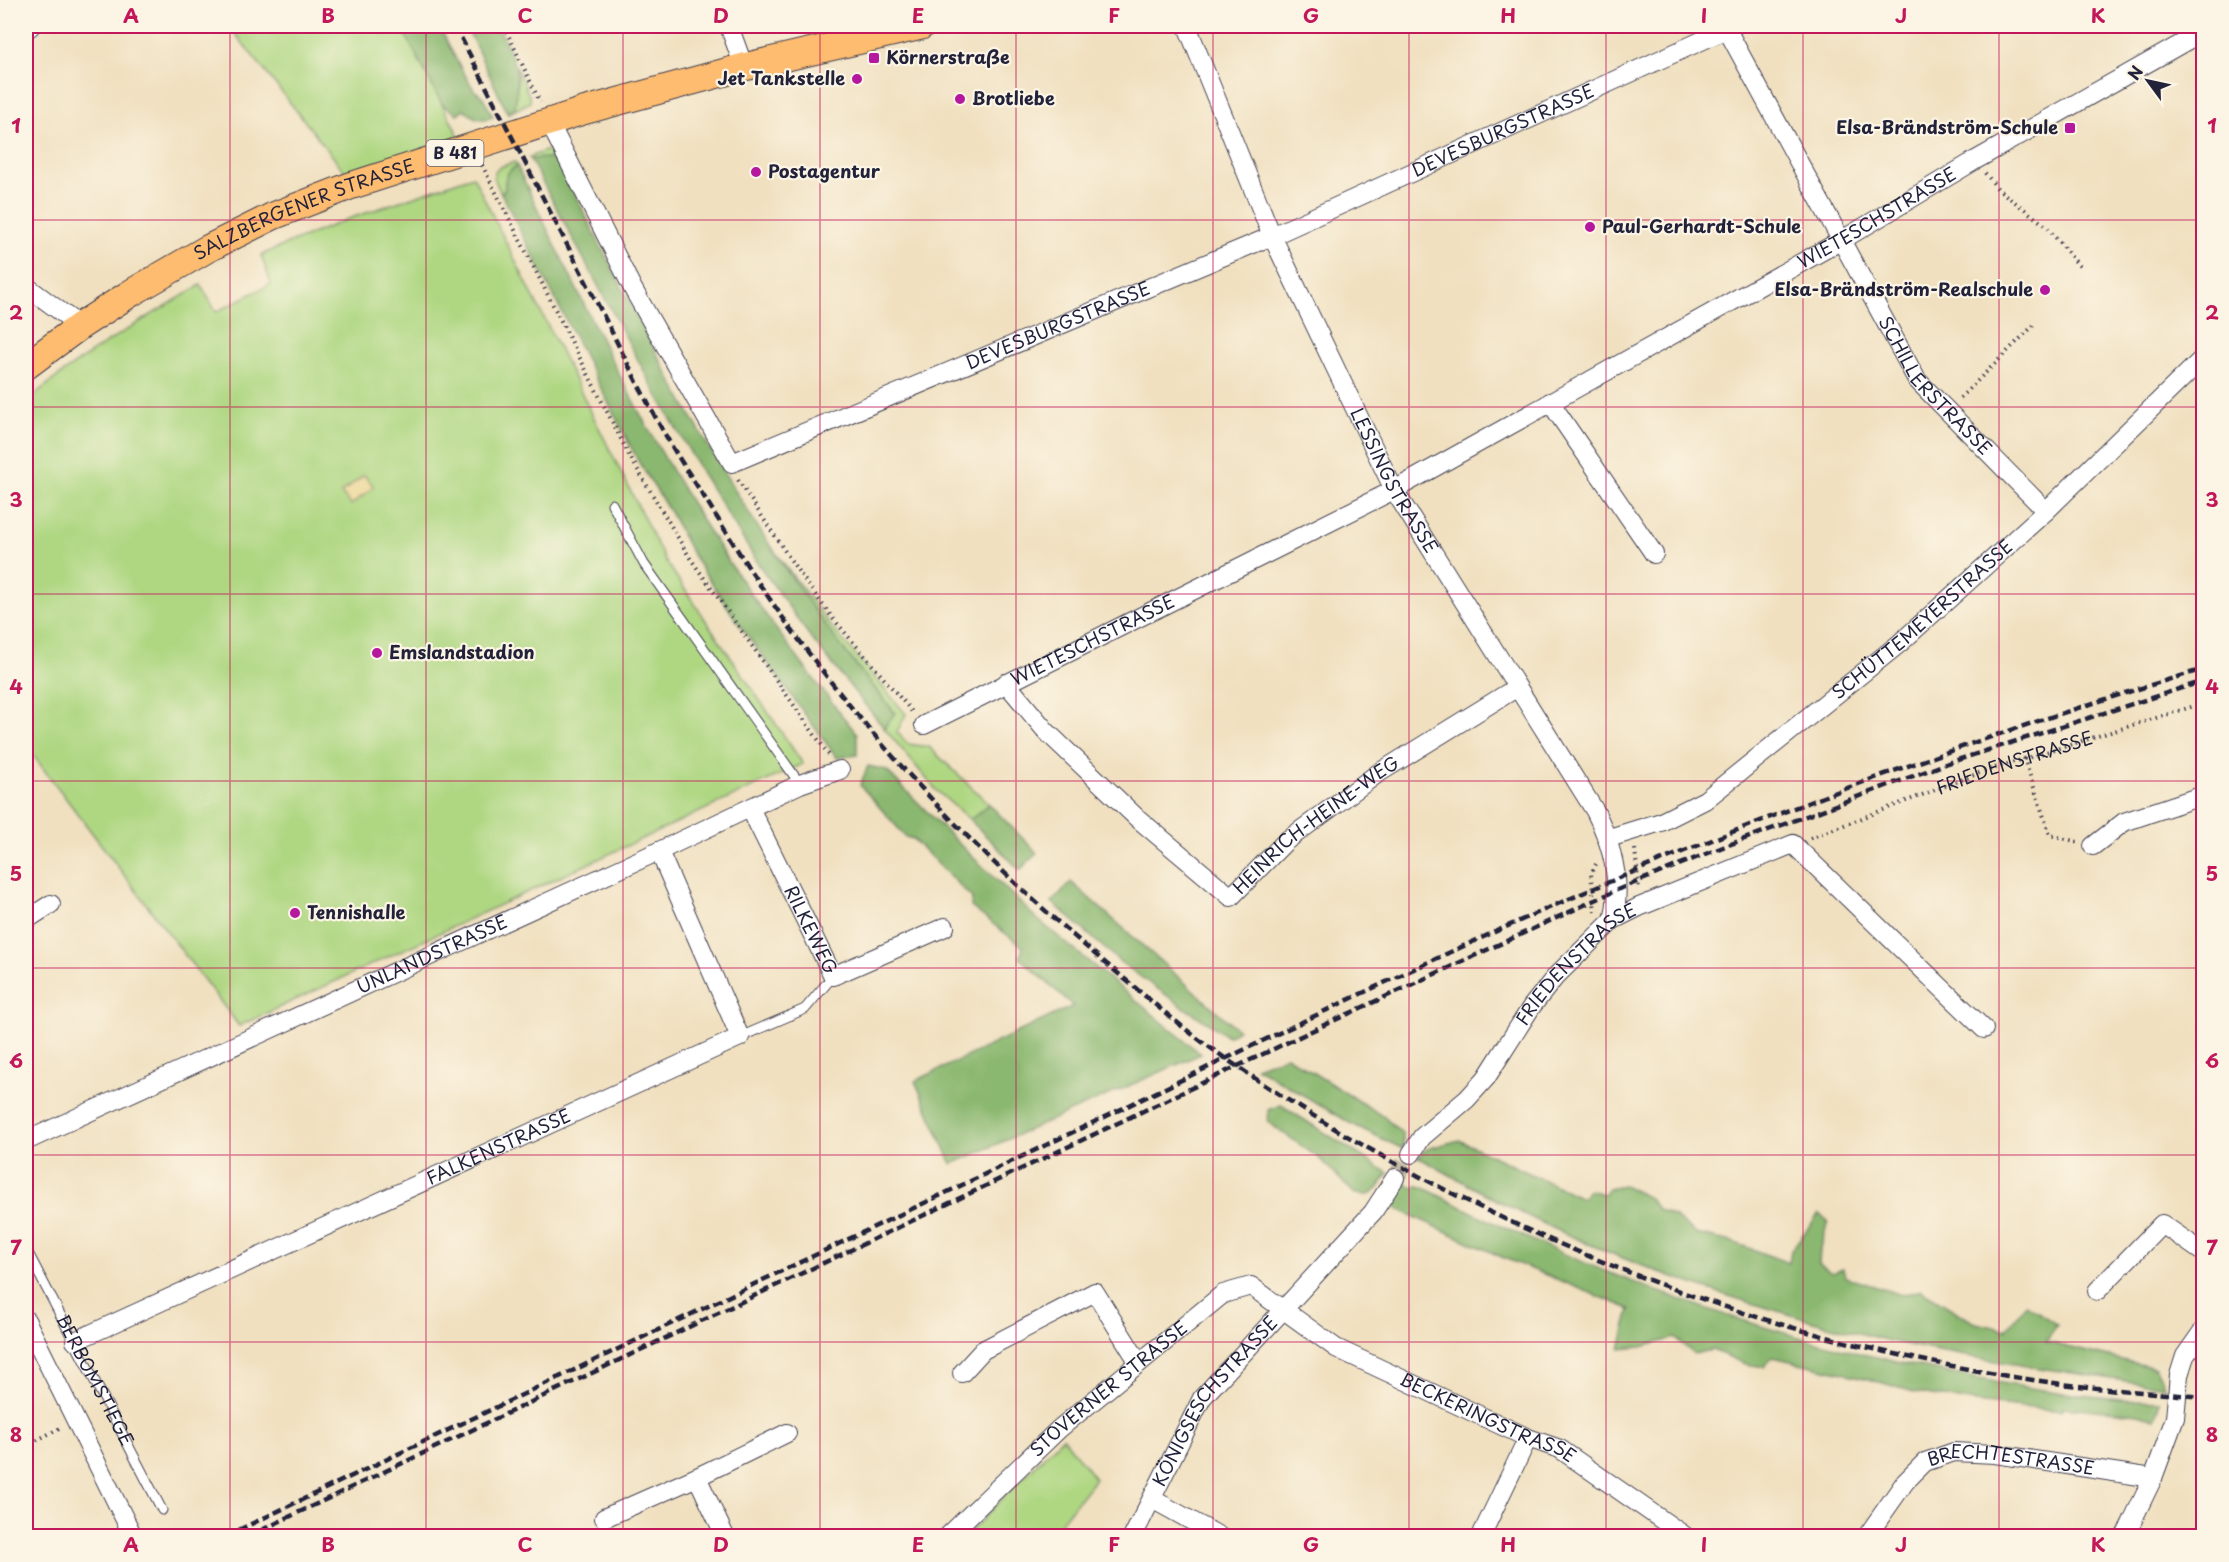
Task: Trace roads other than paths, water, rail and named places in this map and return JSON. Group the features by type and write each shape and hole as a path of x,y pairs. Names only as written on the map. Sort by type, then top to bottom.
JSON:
{"main road":[{"name":"SALZBERGENER STRASSE","path":"26,366 80,326 131,293 207,249 273,216 350,186 583,111 744,67 921,26"}],"street":[{"path":"26,30 31,26"},
{"path":"729,26 744,67"},
{"name":"LESSINGSTRASSE","path":"1186,26 1272,236 1394,490 1516,688 1596,811 1609,838 1617,890 1613,920"},
{"name":"DEVESBURGSTRASSE","path":"549,122 633,289 732,463 1272,236 1729,27"},
{"name":"SCHILLERSTRASSE","path":"1729,27 1917,380 2046,511"},
{"name":"WIETESCHSTRASSE","path":"924,725 1394,490 1842,240 1974,161 2204,31"},
{"path":"26,286 80,326"},
{"name":"SCHÜTTEMEYERSTRASSE","path":"1609,838 1661,822 1705,800 1900,643 2046,511 2204,357"},
{"path":"1550,402 1654,554"},
{"name":"HEINRICH-HEINE-WEG","path":"1006,682 1046,731 1136,817 1231,897 1295,834 1377,774 1516,688"},
{"name":"UNLANDSTRASSE","path":"26,1141 800,784 840,770"},
{"path":"2092,846 2124,822 2204,795"},
{"name":"RILKEWEG","path":"750,808 833,976 945,927"},
{"name":"FRIEDENSTRASSE","path":"1411,1154 1422,1137 1467,1099 1486,1078 1532,1006 1556,976 1613,920 1639,907 1793,844 1984,1029"},
{"path":"659,851 741,1037"},
{"path":"26,920 51,904"},
{"name":"FALKENSTRASSE","path":"75,1341 741,1037"},
{"path":"1284,1309 1373,1212 1395,1178"},
{"path":"2097,1291 2162,1224 2204,1253"},
{"name":"STOVERNER STRASSE","path":"948,1536 1059,1430 1223,1294 1251,1286 1284,1309"},
{"path":"962,1373 983,1350 1095,1292 1139,1363"},
{"name":"BECKERINGSTRASSE","path":"1284,1309 1336,1348 1528,1438 1560,1449 1685,1536"},
{"name":"KÖNIGSESCHSTRASSE","path":"1133,1536 1202,1398 1284,1309"},
{"name":"BERBOMSTIEGE","path":"26,1320 133,1536"},
{"path":"2125,1536 2153,1478 2175,1418 2180,1375 2185,1356 2204,1329"},
{"path":"2185,1356 2204,1356"},
{"path":"604,1518 697,1477 787,1433"},
{"path":"1480,1536 1528,1438"},
{"name":"BRECHTESTRASSE","path":"1867,1536 1905,1482 1925,1462 1954,1452 1995,1454 2153,1478"},
{"path":"697,1477 725,1536"},
{"name":"KÖNIGSESCHSTRASSE","path":"1152,1499 1219,1536"}],"lane":[{"path":"612,504 644,564 800,784"},
{"path":"741,1037 805,1009 833,976"},
{"name":"BERBOMSTIEGE","path":"27,1251 162,1510"}],"tunnel":[{"path":"1395,1178 1411,1154"}],"railway":[{"path":"455,26 656,419 754,576 805,648 887,749 975,844 1070,933 1188,1031 1308,1112 1408,1170 1511,1222 1617,1268 1725,1307 1836,1340 1948,1365 2062,1384 2204,1397"},
{"path":"226,1536 1344,1002 1551,907 1692,848 1836,792 2056,715 2204,669"},
{"path":"249,1536 1322,1026 1617,890 1723,847 1948,763 2204,681"}],"place":[{"name":"Körnerstraße","path":"874,58"},
{"name":"Jet Tankstelle","path":"857,79"},
{"name":"Brotliebe","path":"960,99"},
{"name":"Elsa-Brändström-Schule","path":"2070,128"},
{"name":"Postagentur","path":"756,172"},
{"name":"Paul-Gerhardt-Schule","path":"1590,227"},
{"name":"Elsa-Brändström-Realschule","path":"2045,290"},
{"name":"Emslandstadion","path":"377,653"},
{"name":"Tennishalle","path":"295,913"}]}
